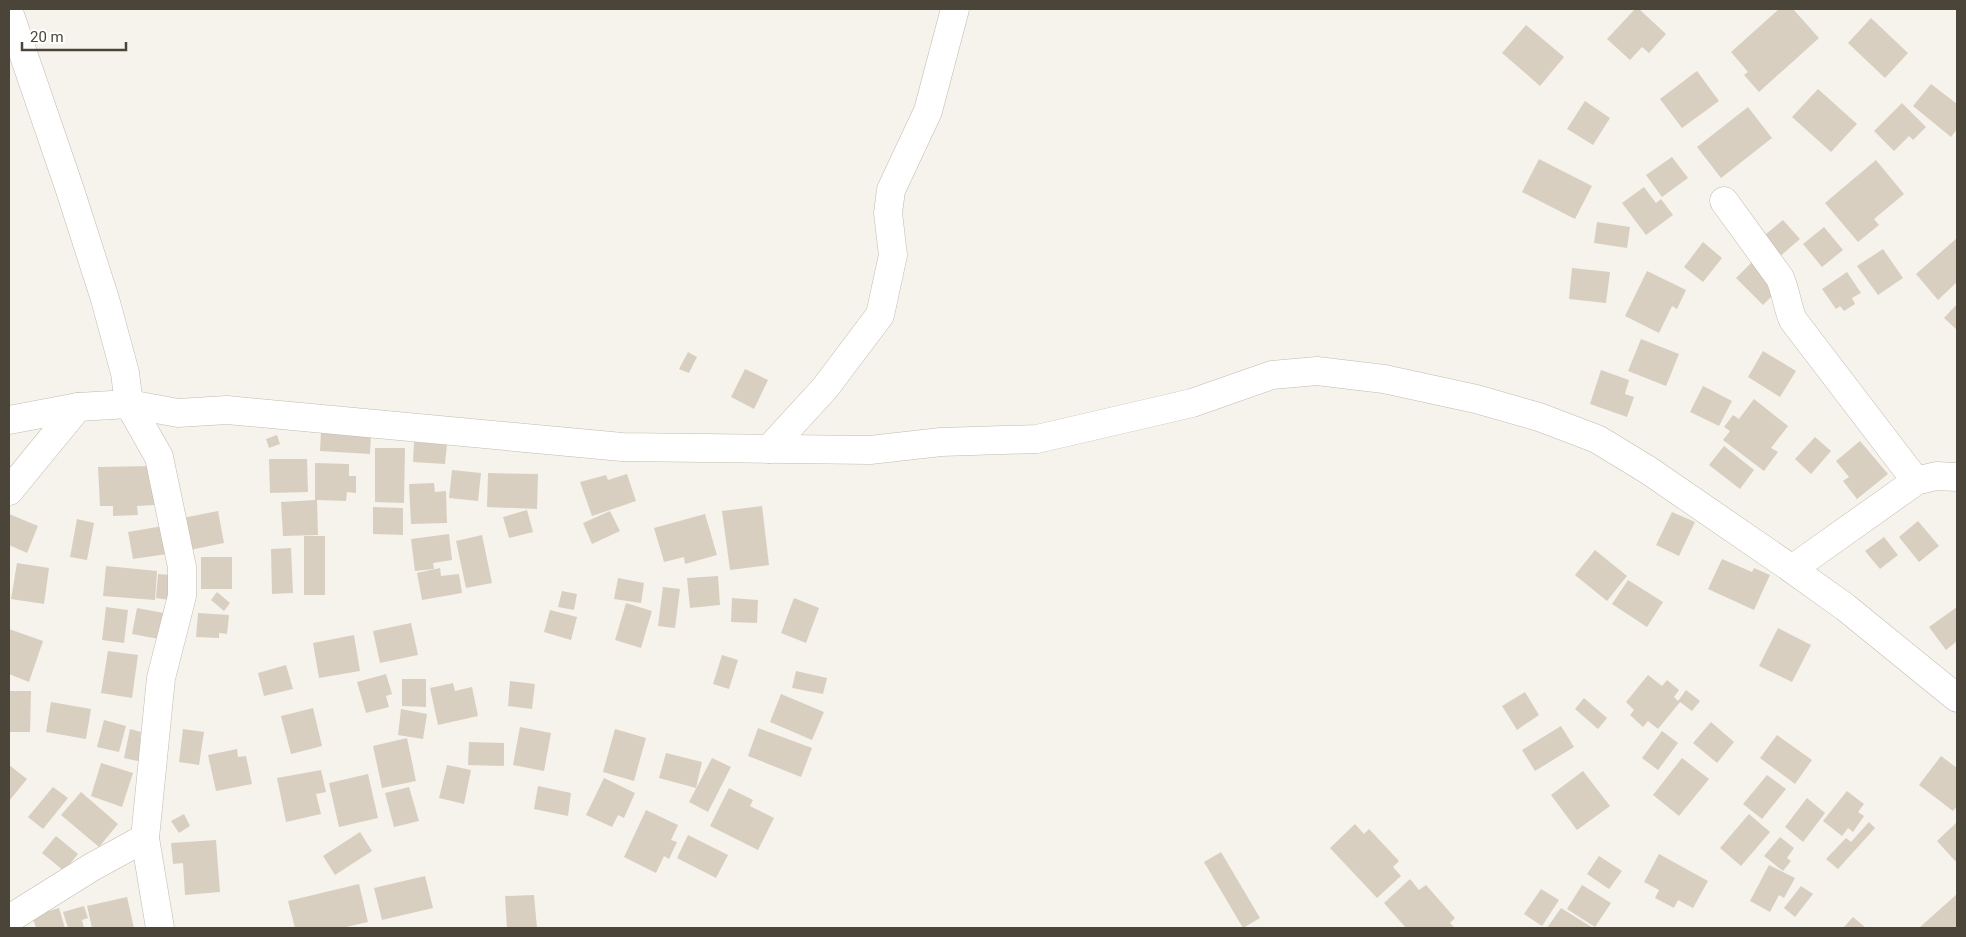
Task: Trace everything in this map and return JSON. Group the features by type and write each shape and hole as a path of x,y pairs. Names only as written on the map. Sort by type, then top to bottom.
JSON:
{"street":[{"path":"769,449 825,388 880,315 893,255 888,213 891,190 928,111 955,9"},
{"path":"9,12 105,299 125,373 129,404 159,457 182,567 182,596 161,678 145,838 160,928"},
{"path":"1724,201 1780,278 1785,291 1786,304 1794,320 1916,481"},
{"path":"9,420 78,407 129,404 178,413 226,410 622,447 870,450 941,442 1037,439 1192,403 1272,375 1326,372 1384,379 1476,400 1539,417 1597,439 1648,470 1845,607 1957,698"},
{"path":"9,492 78,407"},
{"path":"1792,569 1916,481 1936,476 1957,477"},
{"path":"9,919 92,867 145,838"}],"building":[{"path":"1635,9 1639,9 1666,34 1649,53 1642,47 1630,60 1607,39"},
{"path":"1779,9 1793,9 1819,38 1759,92 1744,75 1748,72 1731,52"},
{"path":"1871,18 1908,53 1885,78 1848,43"},
{"path":"1526,25 1564,57 1540,86 1502,53"},
{"path":"1697,71 1719,101 1682,128 1660,99"},
{"path":"1931,84 1957,104 1957,129 1951,137 1913,106"},
{"path":"1818,89 1857,124 1831,152 1792,117"},
{"path":"1585,101 1610,118 1593,145 1567,129"},
{"path":"1902,103 1926,127 1913,140 1909,136 1894,151 1874,131"},
{"path":"1748,107 1772,138 1721,178 1697,147"},
{"path":"1672,157 1688,178 1662,197 1646,175"},
{"path":"1539,159 1592,186 1575,219 1522,192"},
{"path":"1876,160 1904,194 1874,219 1879,225 1858,242 1825,203"},
{"path":"1644,187 1656,203 1661,199 1673,215 1646,235 1622,203"},
{"path":"1783,220 1800,239 1778,258 1761,238"},
{"path":"1597,222 1630,227 1627,248 1594,243"},
{"path":"1824,227 1843,250 1822,267 1803,244"},
{"path":"1957,238 1957,282 1938,300 1916,274"},
{"path":"1703,242 1722,258 1703,282 1684,267"},
{"path":"1883,249 1903,278 1878,295 1857,266"},
{"path":"1753,261 1780,288 1763,305 1736,278"},
{"path":"1572,268 1610,272 1606,303 1569,299"},
{"path":"1647,271 1686,290 1677,309 1672,306 1659,333 1625,316"},
{"path":"1847,272 1861,293 1852,298 1855,304 1844,311 1840,306 1836,309 1822,289"},
{"path":"1957,304 1957,330 1944,318"},
{"path":"1641,339 1679,354 1666,386 1628,371"},
{"path":"1763,351 1796,371 1780,397 1748,377"},
{"path":"688,352 697,357 689,373 679,369"},
{"path":"745,369 768,380 754,409 731,397"},
{"path":"1601,370 1629,380 1625,394 1634,397 1627,417 1590,404"},
{"path":"1703,386 1732,401 1719,426 1690,412"},
{"path":"1754,399 1788,426 1771,448 1778,452 1764,471 1723,440 1730,431 1724,427 1733,415 1739,419"},
{"path":"321,432 371,435 370,454 320,451"},
{"path":"277,435 280,444 269,448 266,439"},
{"path":"1815,437 1831,451 1811,474 1795,459"},
{"path":"1860,441 1888,474 1857,499 1843,481 1849,477 1836,461"},
{"path":"414,442 447,444 445,464 413,462"},
{"path":"1724,446 1754,470 1740,489 1709,465"},
{"path":"375,448 405,448 404,503 375,502"},
{"path":"269,459 307,459 308,492 270,493"},
{"path":"315,463 349,464 349,476 356,476 356,493 347,492 346,501 317,500 318,535 283,536 281,502 315,500"},
{"path":"153,466 154,505 137,506 138,515 113,516 113,506 100,506 98,467"},
{"path":"452,470 481,473 478,501 449,498"},
{"path":"488,473 538,474 537,509 487,507"},
{"path":"627,474 636,501 592,516 580,482 606,475 608,480"},
{"path":"434,483 435,492 446,491 447,523 411,524 409,484"},
{"path":"762,506 769,565 730,570 722,511"},
{"path":"373,507 403,508 403,535 373,534"},
{"path":"527,510 533,532 509,538 503,517"},
{"path":"218,511 224,543 185,551 178,519"},
{"path":"610,511 620,531 592,544 583,523"},
{"path":"1672,512 1695,522 1679,556 1656,545"},
{"path":"9,514 38,526 27,553 9,545"},
{"path":"705,514 717,555 685,564 684,557 664,562 654,528"},
{"path":"77,519 94,523 87,560 70,557"},
{"path":"1918,521 1939,546 1919,562 1899,537"},
{"path":"163,526 167,554 133,559 128,532"},
{"path":"449,534 452,560 433,563 434,569 415,571 411,539"},
{"path":"482,535 492,583 466,588 456,541"},
{"path":"304,536 325,536 325,595 304,595"},
{"path":"1884,537 1898,555 1880,569 1865,551"},
{"path":"291,548 293,593 272,594 271,549"},
{"path":"1595,550 1627,576 1607,601 1575,575"},
{"path":"201,557 232,557 232,589 201,589"},
{"path":"1722,559 1752,572 1754,568 1770,575 1754,610 1708,589"},
{"path":"17,563 49,568 44,604 11,599"},
{"path":"106,566 157,571 155,600 103,596"},
{"path":"440,568 441,576 459,574 462,593 422,600 417,573"},
{"path":"158,574 171,575 169,600 156,598"},
{"path":"718,576 720,605 690,608 687,578"},
{"path":"618,578 644,583 641,603 614,599"},
{"path":"1628,580 1663,602 1647,627 1612,604"},
{"path":"663,587 680,589 675,628 658,626"},
{"path":"562,591 577,594 574,610 558,607"},
{"path":"217,592 230,603 224,611 211,600"},
{"path":"732,598 758,600 757,623 731,622"},
{"path":"794,598 819,608 806,643 781,633"},
{"path":"626,603 652,611 641,648 615,640"},
{"path":"106,607 128,610 124,643 102,640"},
{"path":"1957,607 1957,641 1946,650 1929,627"},
{"path":"137,608 169,614 164,640 132,634"},
{"path":"550,610 577,617 571,640 544,632"},
{"path":"198,613 229,615 227,634 219,633 219,638 196,637"},
{"path":"411,623 418,655 380,663 373,631"},
{"path":"1778,628 1811,645 1792,682 1759,666"},
{"path":"9,629 43,641 29,682 9,674"},
{"path":"354,635 360,671 319,678 313,643"},
{"path":"108,651 138,655 132,698 101,693"},
{"path":"722,655 738,660 729,689 713,684"},
{"path":"286,665 293,689 264,696 258,673"},
{"path":"796,671 827,678 823,694 792,688"},
{"path":"386,674 392,694 386,696 389,707 366,713 357,682"},
{"path":"1648,675 1662,686 1667,680 1679,690 1674,697 1678,701 1686,690 1700,701 1692,711 1680,702 1658,729 1648,721 1643,727 1630,715 1634,710 1626,702"},
{"path":"402,679 426,679 426,707 402,706"},
{"path":"510,681 535,684 532,709 508,706"},
{"path":"453,683 455,691 472,687 478,716 438,725 430,688"},
{"path":"9,691 31,691 30,732 9,732"},
{"path":"1525,692 1539,715 1517,730 1502,706"},
{"path":"781,694 824,712 812,740 770,722"},
{"path":"1584,698 1607,718 1598,729 1575,709"},
{"path":"51,702 91,709 86,739 46,732"},
{"path":"313,708 322,746 291,754 281,716"},
{"path":"401,709 427,714 423,739 398,735"},
{"path":"104,720 126,726 119,752 97,747"},
{"path":"1711,722 1734,742 1717,763 1693,743"},
{"path":"1561,726 1574,747 1535,771 1522,750"},
{"path":"520,727 551,733 544,771 513,765"},
{"path":"758,728 812,748 801,777 748,756"},
{"path":"130,729 141,732 140,739 146,741 142,762 124,758"},
{"path":"183,729 204,732 199,765 179,762"},
{"path":"615,729 646,738 634,781 603,772"},
{"path":"1662,731 1678,743 1658,770 1642,758"},
{"path":"1777,735 1812,760 1795,784 1760,758"},
{"path":"407,738 416,781 382,788 373,746"},
{"path":"469,742 504,743 504,766 468,765"},
{"path":"237,749 238,757 246,756 252,784 216,791 208,755"},
{"path":"666,753 702,762 696,788 659,778"},
{"path":"1941,756 1957,768 1957,806 1953,811 1919,785"},
{"path":"712,758 731,767 708,812 689,802"},
{"path":"1682,758 1709,779 1679,816 1653,795"},
{"path":"101,763 133,773 122,807 91,796"},
{"path":"9,765 27,779 9,801"},
{"path":"447,765 471,770 464,804 439,798"},
{"path":"321,770 326,792 316,794 321,814 286,822 277,778"},
{"path":"1583,771 1610,806 1577,830 1551,795"},
{"path":"368,774 378,818 339,827 329,783"},
{"path":"1767,775 1786,789 1762,819 1743,804"},
{"path":"604,778 635,793 624,818 618,815 612,827 586,815"},
{"path":"538,786 571,793 568,816 534,809"},
{"path":"53,787 68,798 43,829 28,817"},
{"path":"409,787 419,821 394,827 385,793"},
{"path":"729,788 753,800 750,806 774,818 758,850 710,826"},
{"path":"1847,791 1864,804 1858,812 1864,816 1853,832 1848,828 1842,836 1823,821"},
{"path":"81,792 118,824 99,847 61,815"},
{"path":"1807,798 1825,813 1803,842 1785,827"},
{"path":"646,810 678,825 671,840 677,842 669,859 664,856 656,873 624,857"},
{"path":"184,814 190,826 179,833 171,821"},
{"path":"1749,814 1770,832 1741,866 1720,848"},
{"path":"1869,822 1875,828 1838,869 1826,859 1846,838 1851,842"},
{"path":"1957,822 1957,863 1937,841"},
{"path":"1355,824 1364,834 1369,829 1399,861 1393,867 1401,876 1377,898 1330,848"},
{"path":"360,832 372,851 335,875 323,856"},
{"path":"688,835 728,855 716,878 677,858"},
{"path":"56,836 78,854 64,871 42,853"},
{"path":"1780,837 1794,848 1787,858 1791,861 1783,871 1764,856"},
{"path":"216,840 220,892 185,895 183,863 173,864 171,843"},
{"path":"1221,852 1260,918 1243,928 1204,862"},
{"path":"1659,854 1708,881 1693,908 1678,900 1674,908 1655,898 1659,890 1644,882"},
{"path":"1599,856 1622,871 1609,889 1587,874"},
{"path":"1769,865 1795,878 1784,898 1779,895 1770,912 1750,901"},
{"path":"425,876 433,908 382,920 374,888"},
{"path":"1410,879 1419,890 1426,885 1455,918 1450,923 1455,928 1406,928 1384,903"},
{"path":"359,884 368,922 342,928 295,928 288,901"},
{"path":"1582,885 1611,903 1595,927 1567,909"},
{"path":"1801,886 1813,894 1795,917 1784,908"},
{"path":"1541,889 1559,900 1542,926 1524,914"},
{"path":"1957,894 1957,928 1919,928"},
{"path":"534,895 537,928 507,928 505,896"},
{"path":"127,897 134,928 92,928 87,906"},
{"path":"84,906 88,918 82,920 84,928 68,928 63,912"},
{"path":"59,908 65,928 36,928 32,916"},
{"path":"1561,908 1593,928 1547,928"},
{"path":"1853,917 1866,928 1843,928"}]}
